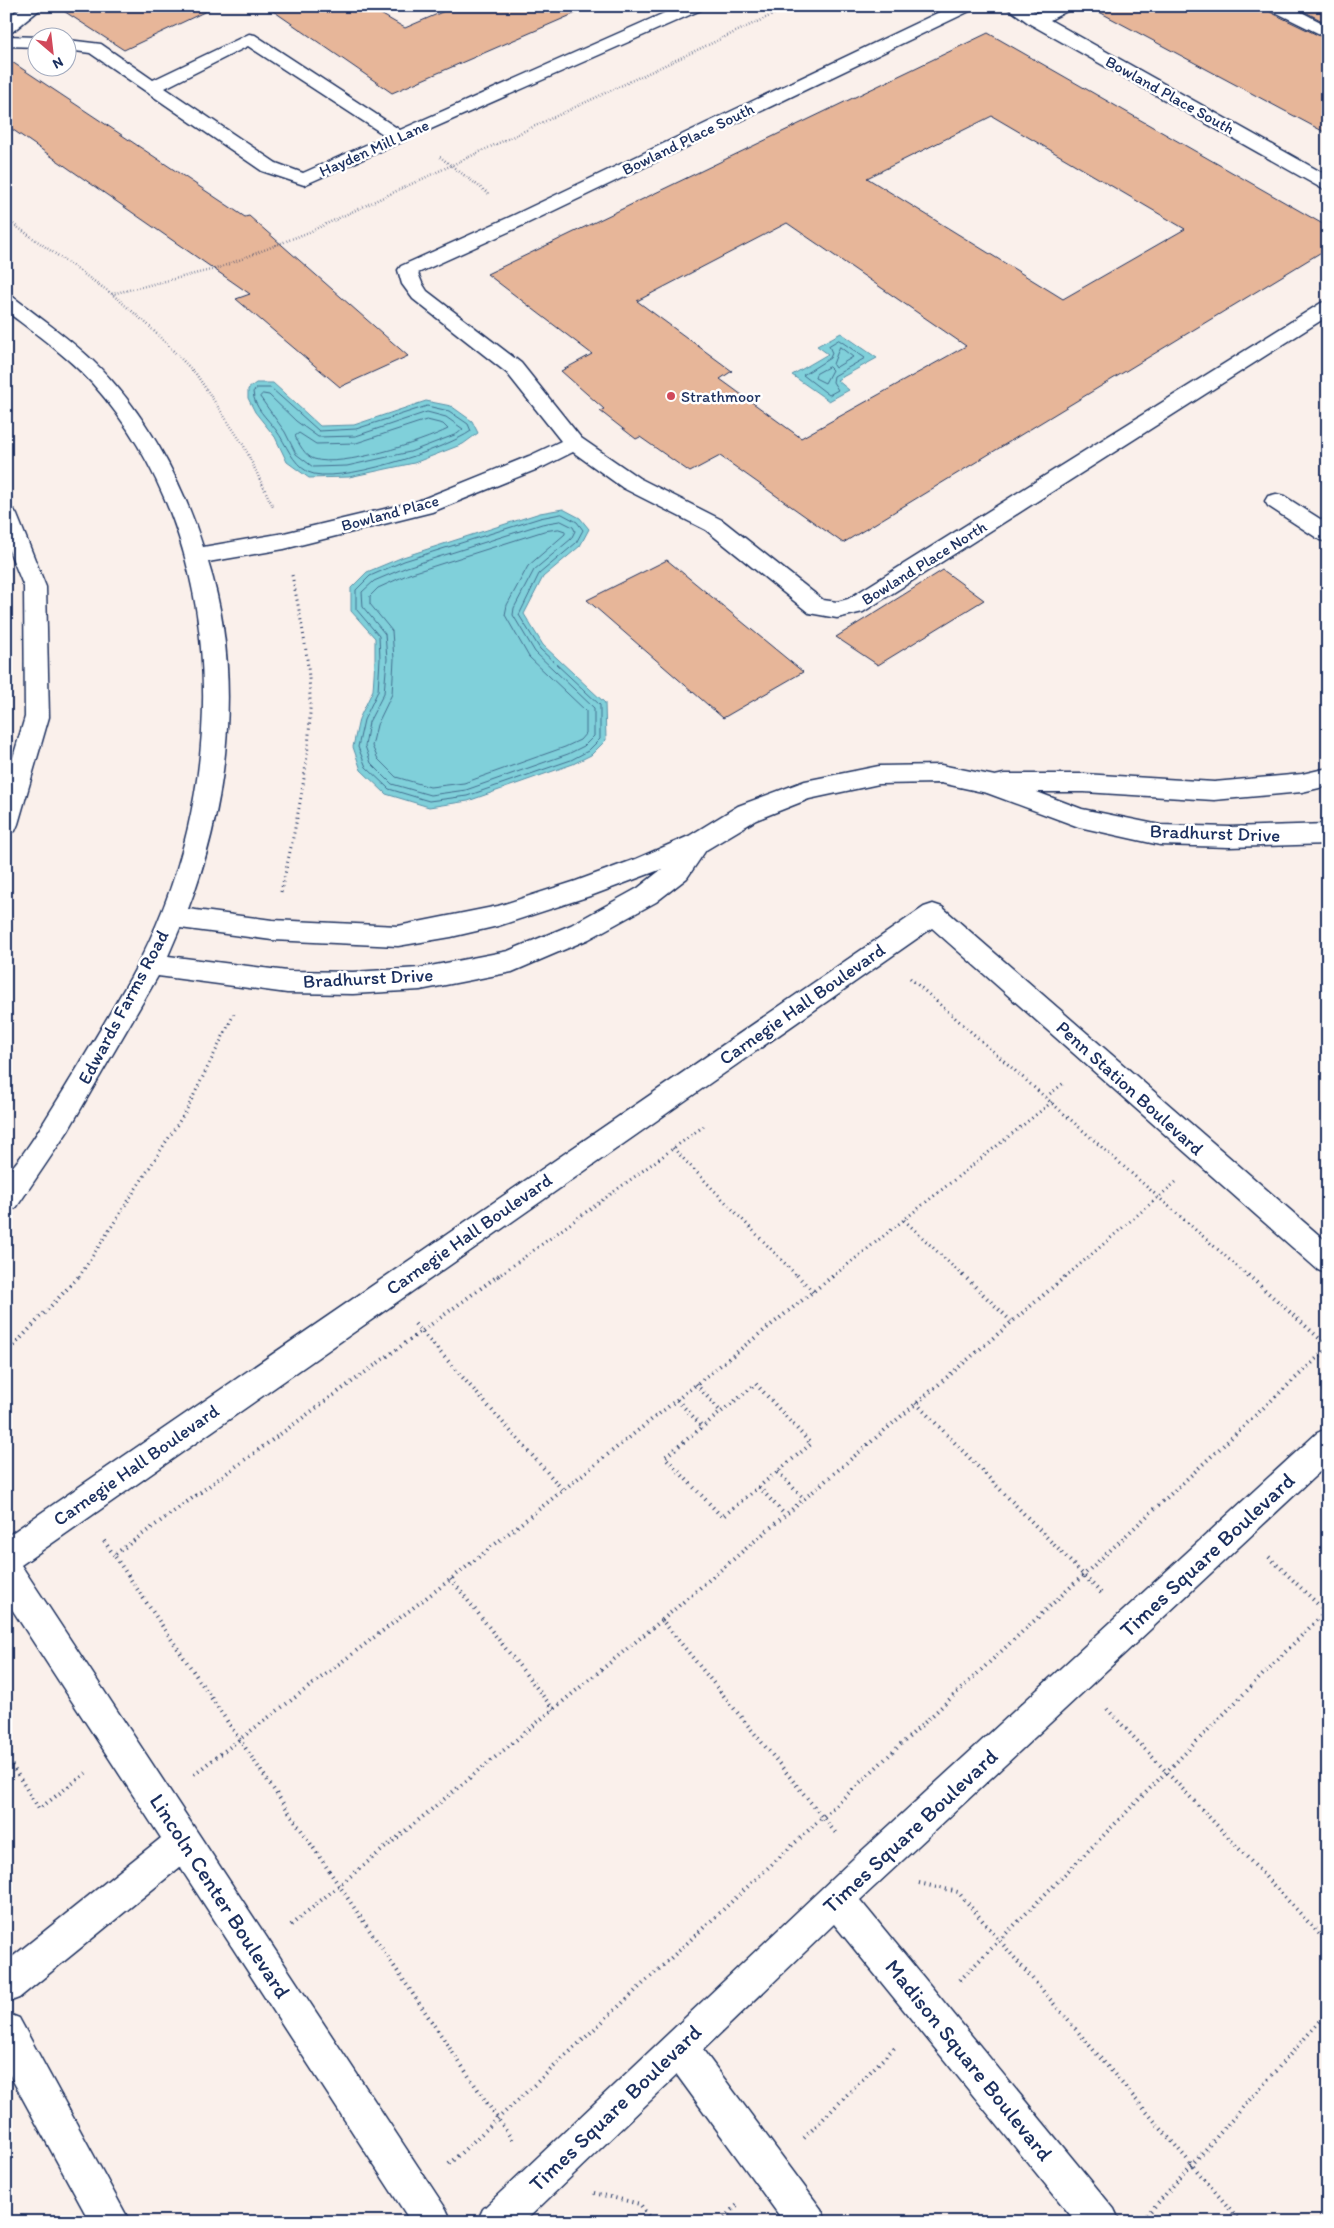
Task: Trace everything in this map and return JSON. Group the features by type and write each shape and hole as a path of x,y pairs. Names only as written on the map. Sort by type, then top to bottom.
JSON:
{"street":[{"path":"6,28 28,10 36,6"},
{"name":"Hayden Mill Lane","path":"78,46 94,48 269,167 304,180 695,6"},
{"name":"Bowland Place South","path":"408,270 966,6"},
{"name":"Bowland Place South","path":"1013,6 1328,184"},
{"path":"1036,20 1063,6"},
{"path":"1277,6 1328,33"},
{"path":"152,87 249,39 399,137"},
{"path":"6,41 28,42"},
{"name":"Bowland Place North","path":"408,270 412,284 420,295 514,368 574,443 631,483 714,525 817,607 837,610 855,606 1328,307"},
{"name":"Edwards Farms Road","path":"6,301 50,334 109,390 142,435 160,468 182,516 197,556 210,616 216,682 210,774 197,843 170,917 150,964 67,1110 6,1199"},
{"name":"Bowland Place","path":"197,556 284,541 424,507 537,461 574,443"},
{"path":"1276,501 1328,535"},
{"path":"6,515 35,587 37,717 6,824"},
{"name":"Bradhurst Drive","path":"170,917 272,930 398,936 451,927 498,916 645,866 698,843 747,813 805,790 879,775 941,774 990,784 1079,818 1160,835 1229,837 1328,834"},
{"name":"Bradhurst Drive","path":"990,784 1084,783 1214,791 1302,783 1328,777"},
{"name":"Bradhurst Drive","path":"150,964 288,982 353,983 420,979 512,961 580,932 647,895 678,871 698,843"},
{"name":"Carnegie Hall Boulevard","path":"6,1556 933,914"},
{"name":"Penn Station Boulevard","path":"933,914 1328,1261"},
{"name":"Times Square Boulevard","path":"496,2222 866,1870 1328,1443"},
{"name":"Lincoln Center Boulevard","path":"6,1571 433,2222"},
{"path":"6,1985 184,1842"},
{"name":"Madison Square Boulevard","path":"836,1899 1101,2222"},
{"path":"6,2031 111,2222"},
{"path":"678,2047 808,2222"}],"path":[{"path":"112,294 219,268 309,232 791,6"},
{"path":"380,145 412,166 436,155 521,218"},
{"path":"705,1125 114,1555 498,2119 1328,1347 909,976 901,982"},
{"path":"158,1802 239,1738 451,1579 1052,1102"},
{"path":"642,1115 813,1292"},
{"path":"257,1952 340,1886 662,1620 1158,1196 1209,1158"},
{"path":"904,1220 1011,1321"},
{"path":"387,1291 562,1490"},
{"path":"696,1384 721,1412"},
{"path":"756,1384 811,1444 722,1517 665,1457 721,1412 756,1384"},
{"path":"677,1400 702,1427"},
{"path":"916,1403 1133,1624"},
{"path":"778,1472 804,1500"},
{"path":"759,1487 785,1515"},
{"path":"721,2222 999,1939 1327,1611 1238,1526"},
{"path":"451,1579 554,1710"},
{"path":"662,1620 866,1870 958,1892 1241,2222"},
{"path":"1076,1676 1328,1943"},
{"path":"6,1756 39,1809 121,1746"},
{"path":"1141,2222 1328,2012"},
{"path":"539,2180 640,2204 653,2222"}],"water":[{"path":"841,333 877,358 837,380 849,390 829,401 792,375 828,354 817,346"},
{"path":"256,383 273,383 320,426 354,425 426,401 451,406 472,421 478,433 463,444 414,463 349,477 309,478 287,462 275,437 255,412 248,398 248,389"},
{"path":"563,509 580,518 589,529 580,546 543,577 524,614 543,645 605,703 606,740 591,755 573,764 468,801 429,807 386,794 361,770 353,747 359,719 373,690 375,638 351,611 351,588 367,572 403,557 540,513"}],"building":[{"path":"56,6 217,6 124,50"},
{"path":"266,6 367,6 405,28 456,6 592,6 392,93"},
{"path":"1088,6 1267,6 1270,12 1328,40 1328,134"},
{"path":"1294,6 1328,6 1328,24"},
{"path":"988,33 1328,227 1328,248 843,543 720,456 690,472 640,437 636,439 600,411 604,409 561,371 592,354 487,274","holes":["992,116 1185,229 1063,299 867,178","787,223 966,346 801,438 720,379 732,371 637,301"]},
{"path":"6,58 28,73 28,78 36,78 245,217 249,216 408,356 340,387 236,299 250,294 6,125"},
{"path":"667,560 803,672 723,718 587,600"},
{"path":"943,570 984,600 878,665 836,637"}],"place":[{"name":"Strathmoor","path":"671,396"}]}
